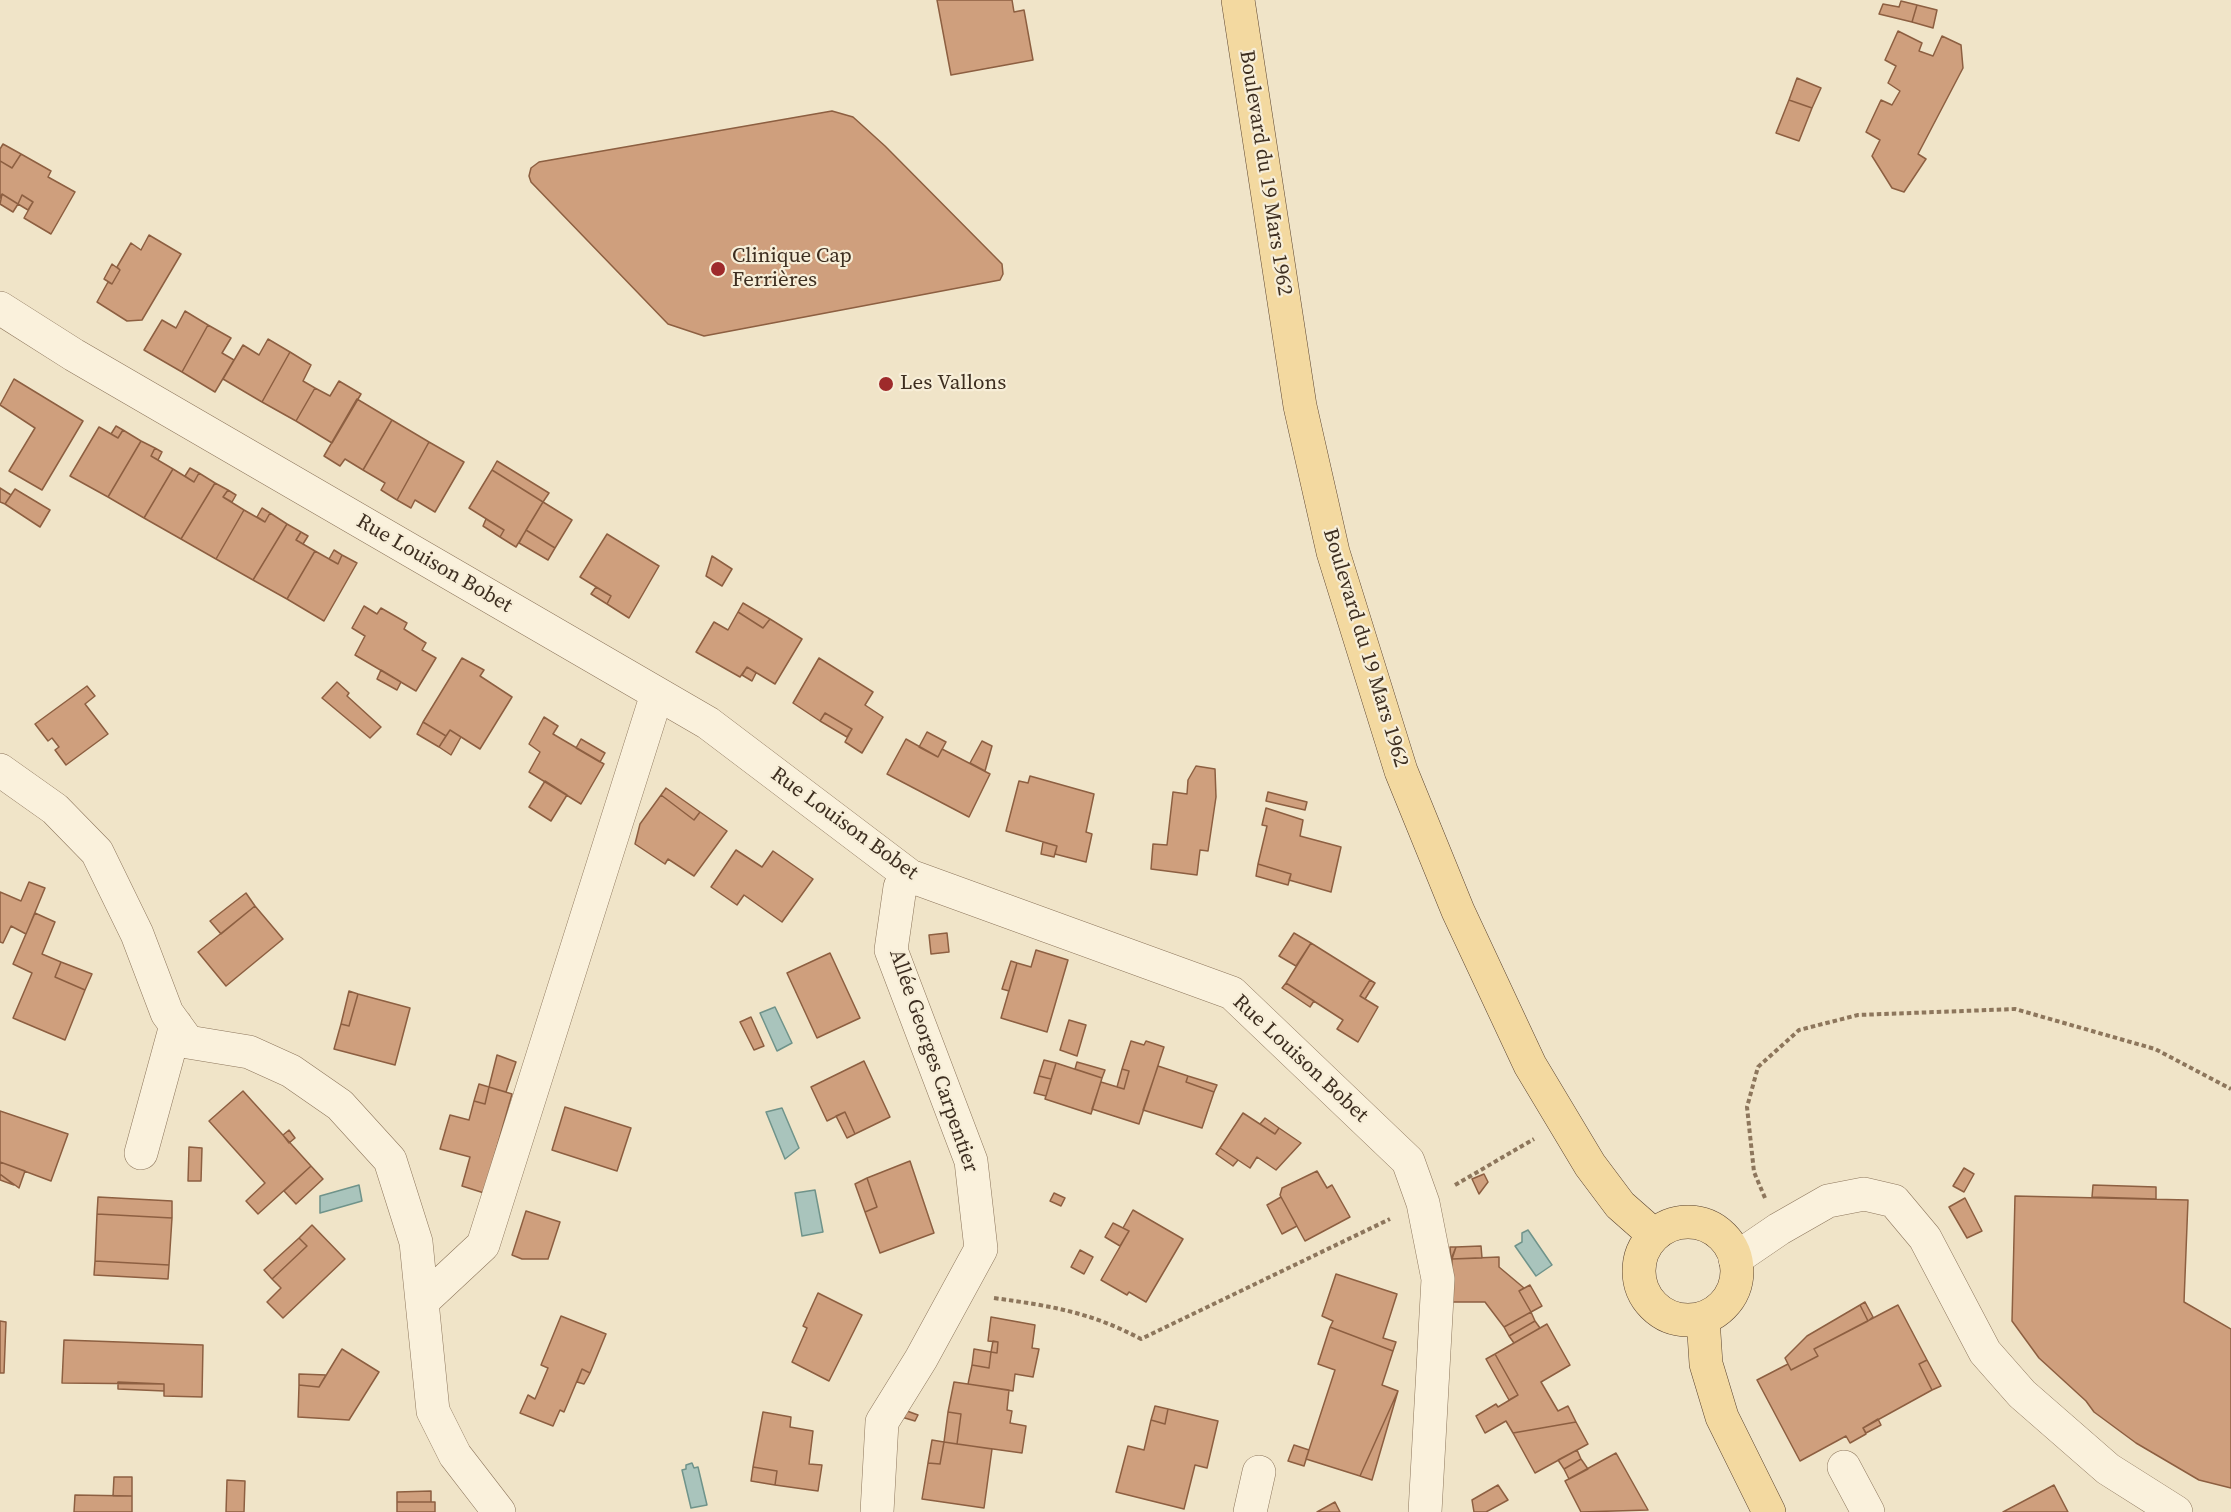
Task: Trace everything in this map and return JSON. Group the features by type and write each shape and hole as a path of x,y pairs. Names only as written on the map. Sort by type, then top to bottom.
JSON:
{"main road":[{"name":"Boulevard du 19 Mars 1962","path":"1238,0 1300,406 1333,552 1401,771 1454,901 1530,1065 1590,1165 1620,1205 1654,1235"},
{"path":"1692,1222 1712,1228 1727,1241 1736,1259 1737,1274 1727,1301 1716,1311 1690,1320 1671,1317 1654,1306 1646,1296 1639,1270 1641,1257 1654,1235 1672,1225 1692,1222"},
{"path":"1703,1317 1706,1364 1722,1417 1769,1512"}],"street":[{"name":"Rue Louison Bobet","path":"0,308 74,356 708,723 910,876 1232,993 1408,1161 1423,1203 1438,1279 1425,1512"},
{"path":"423,1301 483,1245 657,694"},
{"path":"0,770 55,809 96,852 137,934 167,1013 188,1042 249,1052 291,1071 340,1105 390,1160 416,1242 434,1411 455,1455 499,1512"},
{"name":"Allée Georges Carpentier","path":"877,1512 882,1422 981,1250 972,1161 891,950 900,887 910,876"},
{"path":"141,1153 176,1025"},
{"path":"1736,1259 1779,1229 1828,1201 1864,1194 1894,1201 1925,1238 1985,1352 2022,1394 2108,1469 2176,1512"},
{"path":"1844,1467 1868,1512"},
{"path":"1250,1512 1259,1472"}],"path":[{"path":"1779,1229 1754,1172 1747,1107 1758,1067 1799,1030 1858,1015 2015,1009 2155,1049 2231,1089"},
{"path":"958,1292 1079,1312 1110,1323 1141,1339 1423,1203 1564,1122"}],"water":[{"path":"775,1007 792,1043 777,1051 760,1013"},
{"path":"782,1108 799,1148 785,1159 766,1112"},
{"path":"359,1185 362,1201 320,1213 320,1196"},
{"path":"815,1190 823,1232 802,1236 795,1193"},
{"path":"1528,1230 1552,1265 1536,1276 1515,1246 1522,1242 1522,1233"},
{"path":"692,1463 694,1468 698,1467 707,1505 691,1508 682,1470 686,1469 686,1465"}],"building":[{"path":"937,0 1012,0 1014,12 1024,10 1033,60 951,75"},
{"path":"1901,1 1917,5 1912,22 1879,14 1883,4 1899,7"},
{"path":"1917,5 1937,10 1933,28 1912,22"},
{"path":"1898,31 1922,43 1919,51 1933,56 1942,36 1961,45 1963,68 1918,154 1926,159 1904,192 1892,188 1872,156 1880,140 1866,132 1881,100 1892,105 1900,91 1888,83 1896,66 1885,60"},
{"path":"1797,78 1821,88 1812,108 1789,100"},
{"path":"1789,100 1812,108 1799,141 1776,133"},
{"path":"832,111 853,117 885,146 1002,264 1003,274 1000,280 704,336 668,324 531,182 529,176 531,168 539,162"},
{"path":"3,144 21,154 12,168 0,161 0,149"},
{"path":"21,154 51,171 48,177 75,192 51,234 24,218 33,202 22,195 18,204 2,194 0,198 0,161 12,168"},
{"path":"2,194 18,204 13,212 0,204"},
{"path":"22,195 33,202 28,210 18,204"},
{"path":"149,235 181,254 142,320 127,321 97,302 108,282 112,284 120,270 117,267 131,243 141,250"},
{"path":"112,264 120,270 112,284 104,279"},
{"path":"185,311 208,325 182,372 144,350 162,320 176,328"},
{"path":"208,325 231,338 222,353 234,360 215,392 182,372"},
{"path":"268,339 290,352 262,402 223,379 243,345 259,355"},
{"path":"290,352 311,365 303,381 315,388 296,421 262,402"},
{"path":"14,379 83,421 42,490 9,471 35,428 0,405"},
{"path":"339,381 361,394 332,443 296,421 315,388 330,396"},
{"path":"357,399 392,420 363,470 345,459 340,466 324,456"},
{"path":"392,420 429,442 397,500 381,490 385,483 363,470"},
{"path":"116,426 123,430 118,438 111,434"},
{"path":"99,427 118,438 123,430 141,441 108,497 70,476"},
{"path":"141,441 155,448 151,456 173,469 144,518 108,497"},
{"path":"429,442 464,462 435,512 415,500 411,508 397,500"},
{"path":"155,448 162,452 158,460 151,456"},
{"path":"497,461 549,493 543,502 492,470"},
{"path":"190,468 199,473 194,482 185,476"},
{"path":"173,469 194,482 199,473 215,483 181,539 144,518"},
{"path":"492,470 543,502 516,547 500,537 504,530 469,508"},
{"path":"215,483 228,490 223,497 244,510 216,559 181,539"},
{"path":"0,488 11,495 5,504 0,502"},
{"path":"15,489 50,510 40,527 5,504"},
{"path":"228,490 236,495 232,502 223,497"},
{"path":"543,502 572,520 555,548 526,530"},
{"path":"262,508 270,513 265,522 257,517"},
{"path":"244,510 265,522 270,513 287,524 253,580 216,559"},
{"path":"486,519 504,530 500,537 483,526"},
{"path":"287,524 301,532 296,540 315,551 287,599 253,580"},
{"path":"526,530 555,548 548,560 519,543"},
{"path":"301,532 308,536 303,544 296,540"},
{"path":"607,534 659,566 629,618 607,604 611,596 580,577"},
{"path":"334,550 342,555 338,564 329,559"},
{"path":"315,551 338,564 342,555 357,563 324,621 287,599"},
{"path":"712,556 732,569 722,586 706,576"},
{"path":"596,587 611,596 607,604 591,594"},
{"path":"743,603 770,619 763,628 738,612"},
{"path":"364,606 377,614 381,608 407,623 404,629 426,643 422,650 436,658 416,691 355,655 365,636 352,628"},
{"path":"738,612 763,628 770,619 802,639 775,684 747,667 740,677 696,652 714,622 728,630"},
{"path":"462,658 484,670 480,676 512,697 480,749 450,730 446,736 423,722"},
{"path":"819,658 873,692 865,705 883,717 862,753 845,742 852,729 825,713 820,721 793,703"},
{"path":"747,667 756,673 752,681 742,675"},
{"path":"381,670 401,682 397,690 377,679"},
{"path":"337,682 349,693 347,696 381,727 370,738 322,698"},
{"path":"87,686 95,696 85,704 108,734 66,765 55,750 59,747 52,738 48,741 35,724"},
{"path":"825,713 852,729 847,737 820,721"},
{"path":"544,717 558,726 553,734 604,764 581,804 529,772 540,752 529,744"},
{"path":"423,722 446,736 439,747 417,734"},
{"path":"450,730 461,737 451,755 439,747"},
{"path":"927,732 946,742 938,757 919,747"},
{"path":"581,739 605,753 600,762 576,748"},
{"path":"906,739 938,757 942,749 990,774 969,817 887,774"},
{"path":"982,741 992,746 985,771 970,763"},
{"path":"1196,766 1215,769 1216,797 1208,851 1200,850 1197,875 1151,869 1153,844 1167,845 1173,792 1187,794 1188,780"},
{"path":"1030,776 1094,794 1086,832 1092,834 1086,862 1055,854 1057,846 1006,831 1019,781 1028,783"},
{"path":"545,781 567,795 551,821 529,807"},
{"path":"666,788 700,812 694,820 661,795"},
{"path":"1268,792 1307,802 1305,810 1266,801"},
{"path":"661,795 694,820 700,812 727,831 694,876 668,859 665,864 635,844 640,824"},
{"path":"1266,808 1303,820 1300,836 1341,847 1331,892 1289,880 1291,874 1258,864 1267,826 1262,825"},
{"path":"1043,842 1057,846 1054,857 1041,854"},
{"path":"736,850 762,867 773,851 813,879 782,922 744,895 737,905 711,887"},
{"path":"1258,864 1291,874 1288,885 1256,876"},
{"path":"29,882 45,888 26,934 11,926 3,943 0,942 0,892 21,901"},
{"path":"246,893 255,906 221,934 210,921"},
{"path":"255,906 283,939 226,986 198,952"},
{"path":"35,913 55,922 42,954 61,962 55,977 85,990 65,1040 13,1018 32,973 13,964"},
{"path":"947,933 949,952 931,954 929,935"},
{"path":"1294,933 1311,943 1296,966 1279,956"},
{"path":"1311,943 1370,980 1360,996 1378,1007 1358,1042 1337,1029 1343,1020 1286,983"},
{"path":"1036,950 1068,960 1047,1032 1001,1018 1017,963 1031,967"},
{"path":"830,953 860,1018 817,1038 787,973"},
{"path":"1011,961 1017,963 1009,991 1002,989"},
{"path":"61,962 92,974 85,990 55,977"},
{"path":"1370,980 1375,983 1365,999 1360,996"},
{"path":"1286,983 1314,1001 1310,1007 1282,988"},
{"path":"349,991 358,994 349,1026 341,1024"},
{"path":"358,994 410,1008 395,1065 334,1049 341,1024 349,1026"},
{"path":"751,1017 764,1046 754,1050 740,1022"},
{"path":"1069,1020 1086,1025 1077,1056 1060,1050"},
{"path":"1131,1041 1144,1045 1146,1041 1164,1047 1139,1124 1092,1109 1101,1082 1124,1089 1129,1071 1122,1069"},
{"path":"497,1055 516,1062 506,1092 489,1087"},
{"path":"1044,1060 1056,1063 1051,1079 1039,1076"},
{"path":"864,1061 890,1117 855,1134 845,1112 827,1121 811,1087"},
{"path":"1077,1062 1105,1070 1102,1078 1075,1069"},
{"path":"1056,1063 1102,1078 1091,1114 1045,1099"},
{"path":"1158,1066 1188,1076 1186,1082 1214,1092 1202,1128 1143,1110"},
{"path":"1122,1069 1129,1071 1124,1089 1117,1087"},
{"path":"1039,1076 1051,1079 1046,1096 1034,1093"},
{"path":"1188,1076 1217,1085 1214,1092 1186,1082"},
{"path":"479,1084 489,1087 485,1104 474,1101"},
{"path":"489,1087 512,1094 484,1193 462,1186 470,1157 440,1149 450,1115 469,1120 474,1101 485,1104"},
{"path":"243,1091 311,1166 258,1214 246,1201 265,1183 209,1121"},
{"path":"565,1107 631,1128 617,1171 552,1150"},
{"path":"0,1111 68,1134 51,1181 0,1162"},
{"path":"845,1112 855,1134 847,1138 836,1116"},
{"path":"1243,1113 1275,1134 1279,1128 1301,1143 1276,1170 1257,1157 1250,1168 1220,1148"},
{"path":"1265,1118 1279,1128 1275,1134 1260,1124"},
{"path":"289,1130 295,1138 289,1143 283,1135"},
{"path":"189,1147 202,1148 201,1181 188,1181"},
{"path":"1220,1148 1238,1160 1233,1166 1216,1154"},
{"path":"910,1161 934,1233 880,1253 865,1212 877,1207 867,1178"},
{"path":"0,1162 25,1171 19,1188 0,1174"},
{"path":"311,1166 323,1179 296,1204 284,1191"},
{"path":"1964,1168 1974,1174 1964,1192 1953,1186"},
{"path":"1317,1171 1327,1188 1332,1185 1350,1217 1305,1241 1280,1195 1282,1188"},
{"path":"0,1174 14,1185 0,1180"},
{"path":"1484,1174 1488,1182 1479,1194 1472,1179"},
{"path":"867,1178 877,1207 865,1212 855,1184"},
{"path":"2093,1185 2156,1187 2156,1199 2092,1197"},
{"path":"1054,1193 1065,1198 1061,1206 1050,1201"},
{"path":"2015,1196 2188,1200 2184,1302 2231,1329 2231,1488 2199,1480 2136,1443 2094,1412 2086,1401 2039,1358 2012,1321"},
{"path":"98,1197 172,1201 172,1218 97,1214"},
{"path":"1281,1197 1297,1226 1282,1234 1267,1205"},
{"path":"1965,1198 1982,1231 1967,1238 1949,1207"},
{"path":"1133,1210 1183,1239 1146,1302 1129,1292 1127,1295 1101,1280 1129,1231 1123,1228"},
{"path":"526,1211 560,1222 548,1259 522,1259 512,1255"},
{"path":"97,1214 172,1218 169,1265 95,1261"},
{"path":"1113,1223 1129,1231 1120,1246 1105,1237"},
{"path":"312,1225 345,1259 283,1318 267,1302 281,1288 272,1279 307,1246 299,1238"},
{"path":"299,1238 307,1246 272,1279 264,1270"},
{"path":"1481,1246 1482,1258 1452,1259 1456,1247"},
{"path":"1450,1247 1456,1247 1451,1259"},
{"path":"1080,1250 1093,1257 1084,1274 1071,1267"},
{"path":"1499,1257 1499,1267 1524,1288 1519,1291 1531,1312 1504,1327 1485,1302 1451,1302 1452,1259"},
{"path":"95,1261 169,1265 168,1279 94,1275"},
{"path":"1336,1274 1397,1294 1383,1338 1396,1342 1393,1351 1330,1327 1333,1321 1322,1316"},
{"path":"1530,1285 1542,1306 1531,1312 1519,1291"},
{"path":"818,1293 862,1315 829,1381 792,1362 807,1328 803,1326"},
{"path":"1865,1302 1873,1317 1868,1321 1860,1305"},
{"path":"1860,1305 1868,1321 1814,1349 1818,1356 1791,1370 1785,1358 1807,1336"},
{"path":"1898,1305 1927,1360 1919,1364 1932,1390 1863,1428 1866,1434 1850,1443 1846,1436 1800,1461 1757,1380 1788,1364 1791,1370 1818,1356 1814,1349"},
{"path":"1531,1312 1535,1321 1509,1336 1504,1327"},
{"path":"561,1316 606,1334 590,1373 582,1369 564,1412 560,1410 553,1426 520,1413 528,1395 535,1399 548,1368 541,1365"},
{"path":"991,1317 1035,1325 1032,1348 1039,1349 1033,1377 1015,1374 1013,1391 968,1384 972,1365 989,1368 991,1352 997,1353 998,1342 988,1341"},
{"path":"0,1321 6,1322 4,1373 0,1373"},
{"path":"1535,1321 1540,1328 1514,1343 1509,1336"},
{"path":"1547,1324 1570,1365 1541,1382 1558,1411 1568,1406 1576,1422 1513,1433 1506,1421 1485,1433 1476,1416 1518,1395 1495,1354"},
{"path":"1330,1327 1393,1351 1382,1385 1398,1391 1360,1476 1306,1459 1335,1370 1318,1364"},
{"path":"64,1340 203,1345 202,1397 164,1396 164,1384 62,1383"},
{"path":"993,1341 998,1342 997,1353 991,1352"},
{"path":"342,1349 379,1372 349,1420 298,1417 299,1385 319,1387"},
{"path":"974,1349 991,1352 989,1368 972,1365"},
{"path":"1495,1354 1518,1395 1509,1400 1486,1359"},
{"path":"1927,1360 1941,1386 1932,1390 1919,1364"},
{"path":"582,1369 590,1373 584,1384 577,1382"},
{"path":"299,1374 326,1375 319,1387 299,1385"},
{"path":"118,1382 164,1384 164,1391 118,1389"},
{"path":"954,1382 1009,1390 1007,1410 1012,1411 1010,1423 1026,1426 1022,1453 957,1444 961,1414 948,1412"},
{"path":"1398,1391 1372,1480 1360,1476"},
{"path":"1155,1406 1168,1409 1165,1424 1151,1420"},
{"path":"1168,1409 1218,1421 1207,1468 1195,1465 1184,1509 1116,1492 1128,1446 1144,1450 1151,1420 1165,1424"},
{"path":"907,1411 918,1415 915,1421 898,1416"},
{"path":"763,1412 791,1417 790,1427 813,1431 809,1464 822,1465 818,1491 775,1485 777,1471 753,1467"},
{"path":"948,1412 961,1414 957,1444 944,1442"},
{"path":"1878,1419 1881,1425 1866,1433 1863,1428"},
{"path":"1576,1422 1588,1444 1535,1473 1513,1433"},
{"path":"932,1440 944,1442 940,1464 928,1463"},
{"path":"944,1442 992,1449 984,1508 922,1499 928,1463 940,1464"},
{"path":"1294,1445 1309,1450 1304,1466 1288,1461"},
{"path":"1577,1450 1581,1459 1564,1469 1558,1460"},
{"path":"1616,1453 1648,1510 1581,1512 1565,1481"},
{"path":"1581,1459 1588,1469 1569,1479 1564,1469"},
{"path":"753,1467 777,1471 775,1485 751,1481"},
{"path":"114,1477 132,1477 132,1496 113,1496"},
{"path":"227,1480 245,1481 244,1512 226,1512"},
{"path":"1498,1485 1508,1500 1486,1512 1474,1512 1472,1500"},
{"path":"2054,1485 2068,1512 2003,1512"},
{"path":"431,1491 431,1502 397,1502 397,1492"},
{"path":"75,1495 132,1496 132,1512 74,1512"},
{"path":"397,1502 435,1502 435,1512 397,1512"},
{"path":"1335,1502 1340,1512 1317,1512"}],"place":[{"name":"Clinique Cap Ferrières","path":"718,269"},
{"name":"Les Vallons","path":"886,384"}]}
